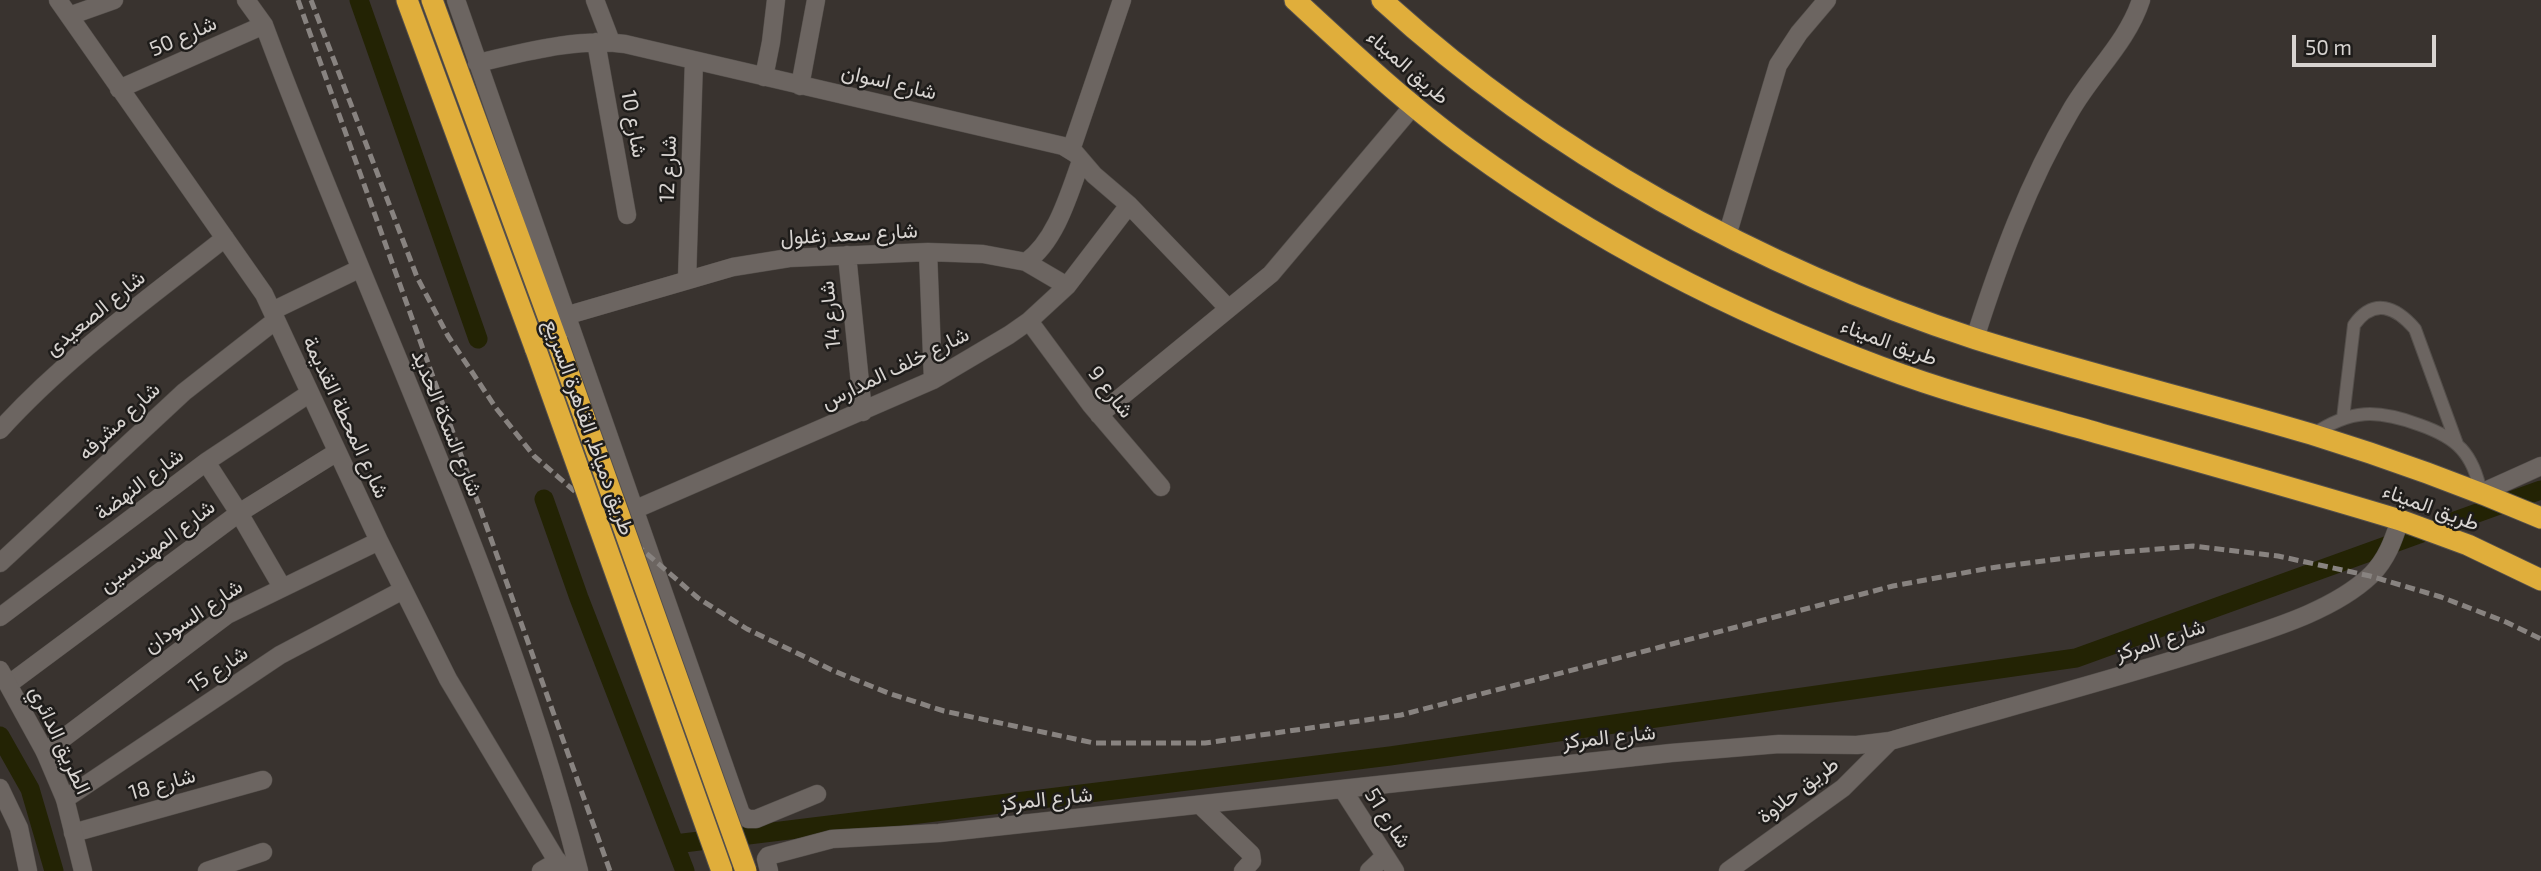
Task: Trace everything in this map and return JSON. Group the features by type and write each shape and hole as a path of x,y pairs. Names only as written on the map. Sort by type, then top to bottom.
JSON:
{"highway":[{"name":"طريق دمياط, القاهرة السريع","path":"407,0 536,350 722,871"},
{"name":"طريق دمياط, القاهرة السريع","path":"432,0 746,871"},
{"name":"طريق الميناء","path":"1295,0 1413,106 1480,157 1589,228 1714,296 1797,334 1882,368 1968,396 2400,520 2468,545 2541,580"},
{"name":"طريق الميناء","path":"1382,0 1515,108 1572,147 1654,197 1727,236 1813,276 1975,338 2312,435 2481,493 2541,518"}],"street":[{"name":"شارع المحطة القديمة","path":"58,0 264,294 379,541 448,679 560,866"},
{"path":"69,16 114,0"},
{"name":"شارع السكة الحديد","path":"247,0 264,25 359,269 497,609 560,795 579,871"},
{"path":"456,0 741,814 748,820 756,819 817,794"},
{"name":"شارع 10","path":"595,0 627,215"},
{"path":"764,77 776,0"},
{"path":"800,86 816,0"},
{"path":"1026,262 1060,217 1122,0"},
{"path":"1727,236 1778,65 1799,33 1827,0"},
{"path":"1975,338 1994,276 2049,147 2086,87 2129,31 2141,0"},
{"name":"شارع 50","path":"119,89 264,25"},
{"name":"شارع اسوان","path":"477,63 552,46 603,42 694,60 1052,142 1076,155 1129,205 1228,308"},
{"name":"شارع 12","path":"687,280 694,60"},
{"path":"1099,415 1271,274 1413,106"},
{"name":"شارع خلف المدارس","path":"636,509 933,380 1029,321 1068,286 1129,205"},
{"name":"شارع الصعيدى","path":"0,430 67,364 225,238"},
{"path":"928,252 933,380"},
{"name":"شارع سعد زغلول","path":"565,316 733,267 847,255 928,252 983,254 1026,262 1068,286"},
{"name":"شارع 14","path":"847,255 863,412"},
{"name":"شارع مشرفه","path":"0,562 184,392 274,316 359,269"},
{"name":"شارع 9","path":"1029,321 1099,415 1161,486"},
{"name":"شارع النهضة","path":"0,617 206,462 310,393"},
{"name":"شارع المهندسين","path":"5,677 239,513 337,452"},
{"path":"206,462 282,587"},
{"path":"2481,493 2541,466"},
{"name":"شارع المركز","path":"767,865 773,854 832,839 940,833 1671,753 1779,744 1857,745 1890,741 2121,677 2311,612 2342,596 2370,576 2388,555 2400,520"},
{"name":"شارع السودان","path":"45,751 220,620 379,541"},
{"name":"شارع 15","path":"65,799 280,655 403,590"},
{"name":"الطريق الدائري","path":"5,677 45,751 65,799 83,871"},
{"name":"طريق حلاوة","path":"1728,871 1843,788 1890,741"},
{"name":"شارع 18","path":"73,833 263,780"},
{"path":"0,788 19,828 28,871"},
{"name":"شارع 51","path":"1343,790 1390,863"},
{"path":"1200,805 1251,854 1252,861 1244,871"},
{"path":"207,871 263,852"},
{"path":"1369,871 1390,863"},
{"path":"541,871 560,866"}],"lane":[{"path":"2343,418 2354,325 2371,310 2386,308 2403,315 2415,329 2457,444"},
{"path":"2312,435 2343,418 2371,412 2392,414 2442,433 2457,444 2469,458 2477,474 2481,493"}],"waterway":[{"path":"359,0 478,339"},
{"path":"675,844 1390,756 2076,658 2541,490"},
{"path":"544,499 579,598 685,871"},
{"path":"0,736 30,789 54,871"}],"railway":[{"path":"298,0 610,871"},
{"path":"311,0 417,277 448,336 496,408 534,456 698,598 747,629 834,671 888,693 944,711 1094,743 1205,743 1401,715 1893,586 1990,568 2088,555 2193,546 2278,556 2370,576 2441,597 2506,622 2541,639"}]}
